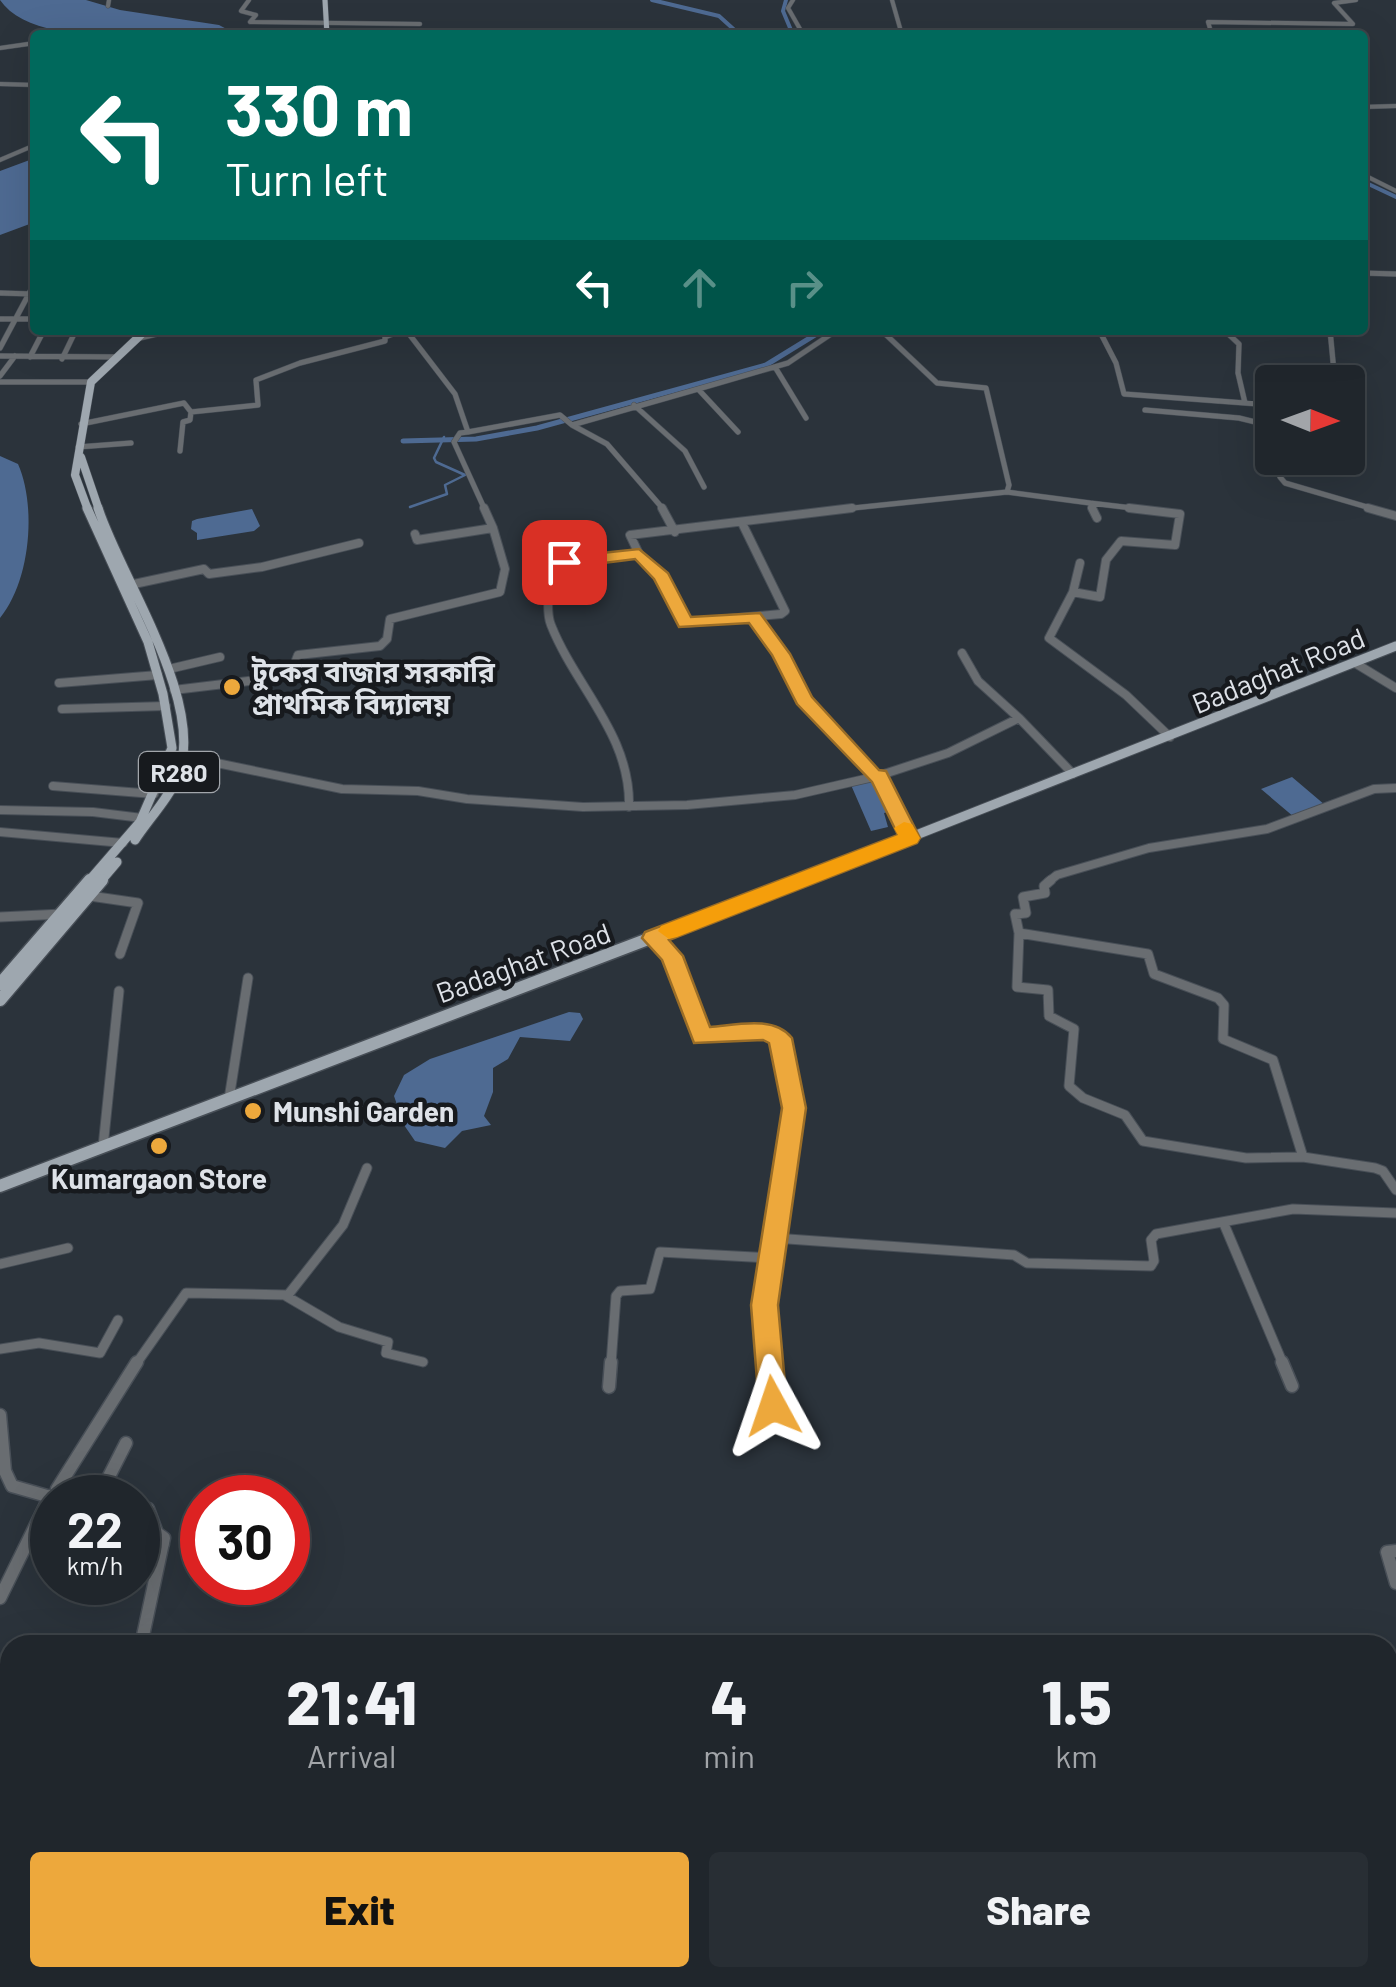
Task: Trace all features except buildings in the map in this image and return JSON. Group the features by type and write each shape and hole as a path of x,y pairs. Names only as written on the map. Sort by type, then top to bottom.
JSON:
{"main road":[{"path":"325,0 327,30"},
{"path":"90,382 140,335"},
{"name":"R280","path":"0,1000 150,822 178,775 183,756 169,668 134,584 80,475 78,450 90,382"},
{"name":"R280","path":"0,984 124,843 142,818 172,748 158,675 135,609 97,536 90,501"},
{"name":"Badaghat Road","path":"0,1186 491,996 653,938 1396,646"}],"street":[{"path":"250,0 241,11 256,15 250,22 420,24"},
{"path":"793,0 788,8 797,30"},
{"path":"892,0 901,30"},
{"path":"1210,30 1208,22 1353,24 1334,3 1356,0"},
{"path":"0,48 30,44"},
{"path":"0,84 30,85"},
{"path":"1368,107 1396,106"},
{"path":"0,160 30,146"},
{"path":"1368,177 1396,191"},
{"path":"1368,273 1396,274"},
{"path":"0,289 30,292"},
{"path":"0,348 30,295"},
{"path":"0,319 30,319"},
{"path":"30,357 41,335"},
{"path":"62,358 74,335"},
{"path":"136,339 152,335"},
{"path":"190,412 258,405 256,380 300,362 385,341 384,336 388,335"},
{"path":"409,335 455,394 464,432"},
{"path":"571,424 775,367 829,335"},
{"path":"886,335 938,383 986,388 1009,485 1007,492"},
{"path":"1102,335 1116,364 1124,394 1255,405"},
{"path":"1229,335 1239,344 1238,374 1245,404"},
{"path":"1330,335 1333,365"},
{"path":"0,356 119,357"},
{"path":"0,379 15,356"},
{"path":"775,367 806,418"},
{"path":"0,379 90,382"},
{"path":"698,389 738,432"},
{"path":"82,424 184,403 190,420 183,422 180,451"},
{"path":"634,405 686,452 704,486"},
{"path":"1145,410 1255,422"},
{"path":"174,690 290,676 298,655 380,646 386,639 390,619 500,592 504,569 493,528 454,442 464,432 561,416 607,444 660,504 675,532"},
{"path":"78,450 131,443"},
{"path":"1281,475 1285,483 1396,516"},
{"path":"743,524 785,611 686,623 662,576 639,554 630,535 743,524 954,494 1007,492 1180,514 1175,545 1122,541 1106,560 1100,598 1073,592"},
{"path":"1090,503 1097,518"},
{"path":"415,534 418,540 493,528"},
{"path":"134,584 204,569 210,574 262,567 359,543"},
{"path":"630,807 630,783 613,737 550,624 548,586 554,582 539,565 639,554"},
{"path":"1080,563 1073,592 1050,638 1126,695 1170,737"},
{"path":"754,617 780,654 804,700 876,776 910,838"},
{"path":"962,653 978,681 1072,774"},
{"path":"169,668 220,657"},
{"path":"1355,663 1396,688"},
{"path":"59,683 158,675"},
{"path":"62,709 166,706"},
{"path":"183,756 342,789 630,807 795,795 876,776 948,752 1020,719"},
{"path":"53,786 154,794"},
{"path":"1396,788 1374,788 1267,829 1149,848 1058,876 1044,886 1045,893 1023,897 1026,913 1015,914 1019,934 1016,987 1048,990 1049,1016 1074,1030 1069,1086 1081,1101 1112,1107 1126,1115 1136,1137 1142,1141 1246,1158 1303,1157 1375,1168 1383,1171 1396,1190"},
{"path":"0,810 93,812 142,818"},
{"path":"0,832 124,843"},
{"path":"90,896 138,904 120,954"},
{"path":"0,917 62,914"},
{"path":"1019,934 1148,954 1154,974 1222,1001 1223,1039 1267,1055 1278,1068 1303,1157"},
{"path":"653,938 672,956 702,1036 766,1032 780,1038 794,1108 764,1305 773,1406"},
{"path":"229,1099 248,978"},
{"path":"103,1147 119,992"},
{"path":"286,1296 342,1226 367,1168"},
{"path":"774,1238 1014,1255 1028,1263 1151,1266 1151,1240 1156,1234 1293,1209 1396,1212"},
{"path":"1224,1224 1292,1386"},
{"path":"0,1264 68,1248"},
{"path":"609,1387 616,1296 620,1291 650,1290 660,1252 771,1258"},
{"path":"66,1475 151,1340 186,1293 286,1296 339,1327 388,1342 386,1354 423,1362"},
{"path":"0,1350 39,1343 100,1353 118,1320"},
{"path":"0,1416 5,1472 12,1486 30,1491"},
{"path":"110,1475 126,1443"},
{"path":"144,1635 164,1538 160,1535"},
{"path":"0,1598 30,1539"},
{"path":"1396,1551 1388,1552 1396,1583"}],"water":[{"path":"0,0 86,0 228,30 58,30 18,16"},
{"path":"30,160 30,224 0,235 0,171"},
{"path":"0,456 18,464 29,522 18,585 0,618"},
{"path":"252,509 260,526 254,531 197,540 197,533 191,529 192,521 197,519"},
{"path":"1292,777 1325,805 1294,817 1261,789"},
{"path":"877,779 892,811 884,813 888,827 871,831 851,785"},
{"path":"569,1012 580,1013 583,1019 570,1041 520,1037 508,1059 493,1068 493,1092 484,1116 491,1125 462,1131 445,1148 415,1141 404,1125 394,1096 404,1075 430,1059"}],"waterway":[{"path":"652,0 719,16 734,30"},
{"path":"786,0 783,11 791,30"},
{"path":"1368,184 1396,197"},
{"path":"403,441 476,439 537,428 766,365 815,335"},
{"path":"410,507 447,494 445,485 465,475 436,462 434,458 444,437"}],"slow traffic":[{"path":"669,931 910,838 904,828"}],"place":[{"name":"টুকের বাজার সরকারি প্রাথমিক বিদ্যালয়","path":"232,687"},
{"name":"Munshi Garden","path":"253,1111"},
{"name":"Kumargaon Store","path":"159,1146"}],"route":[{"path":"564,562 639,554 662,576 686,623 754,617 780,654 804,700 878,776 910,838 653,938 672,956 698,1033 707,1037 771,1032 780,1038 790,1080 794,1123 764,1305 773,1406"}]}
